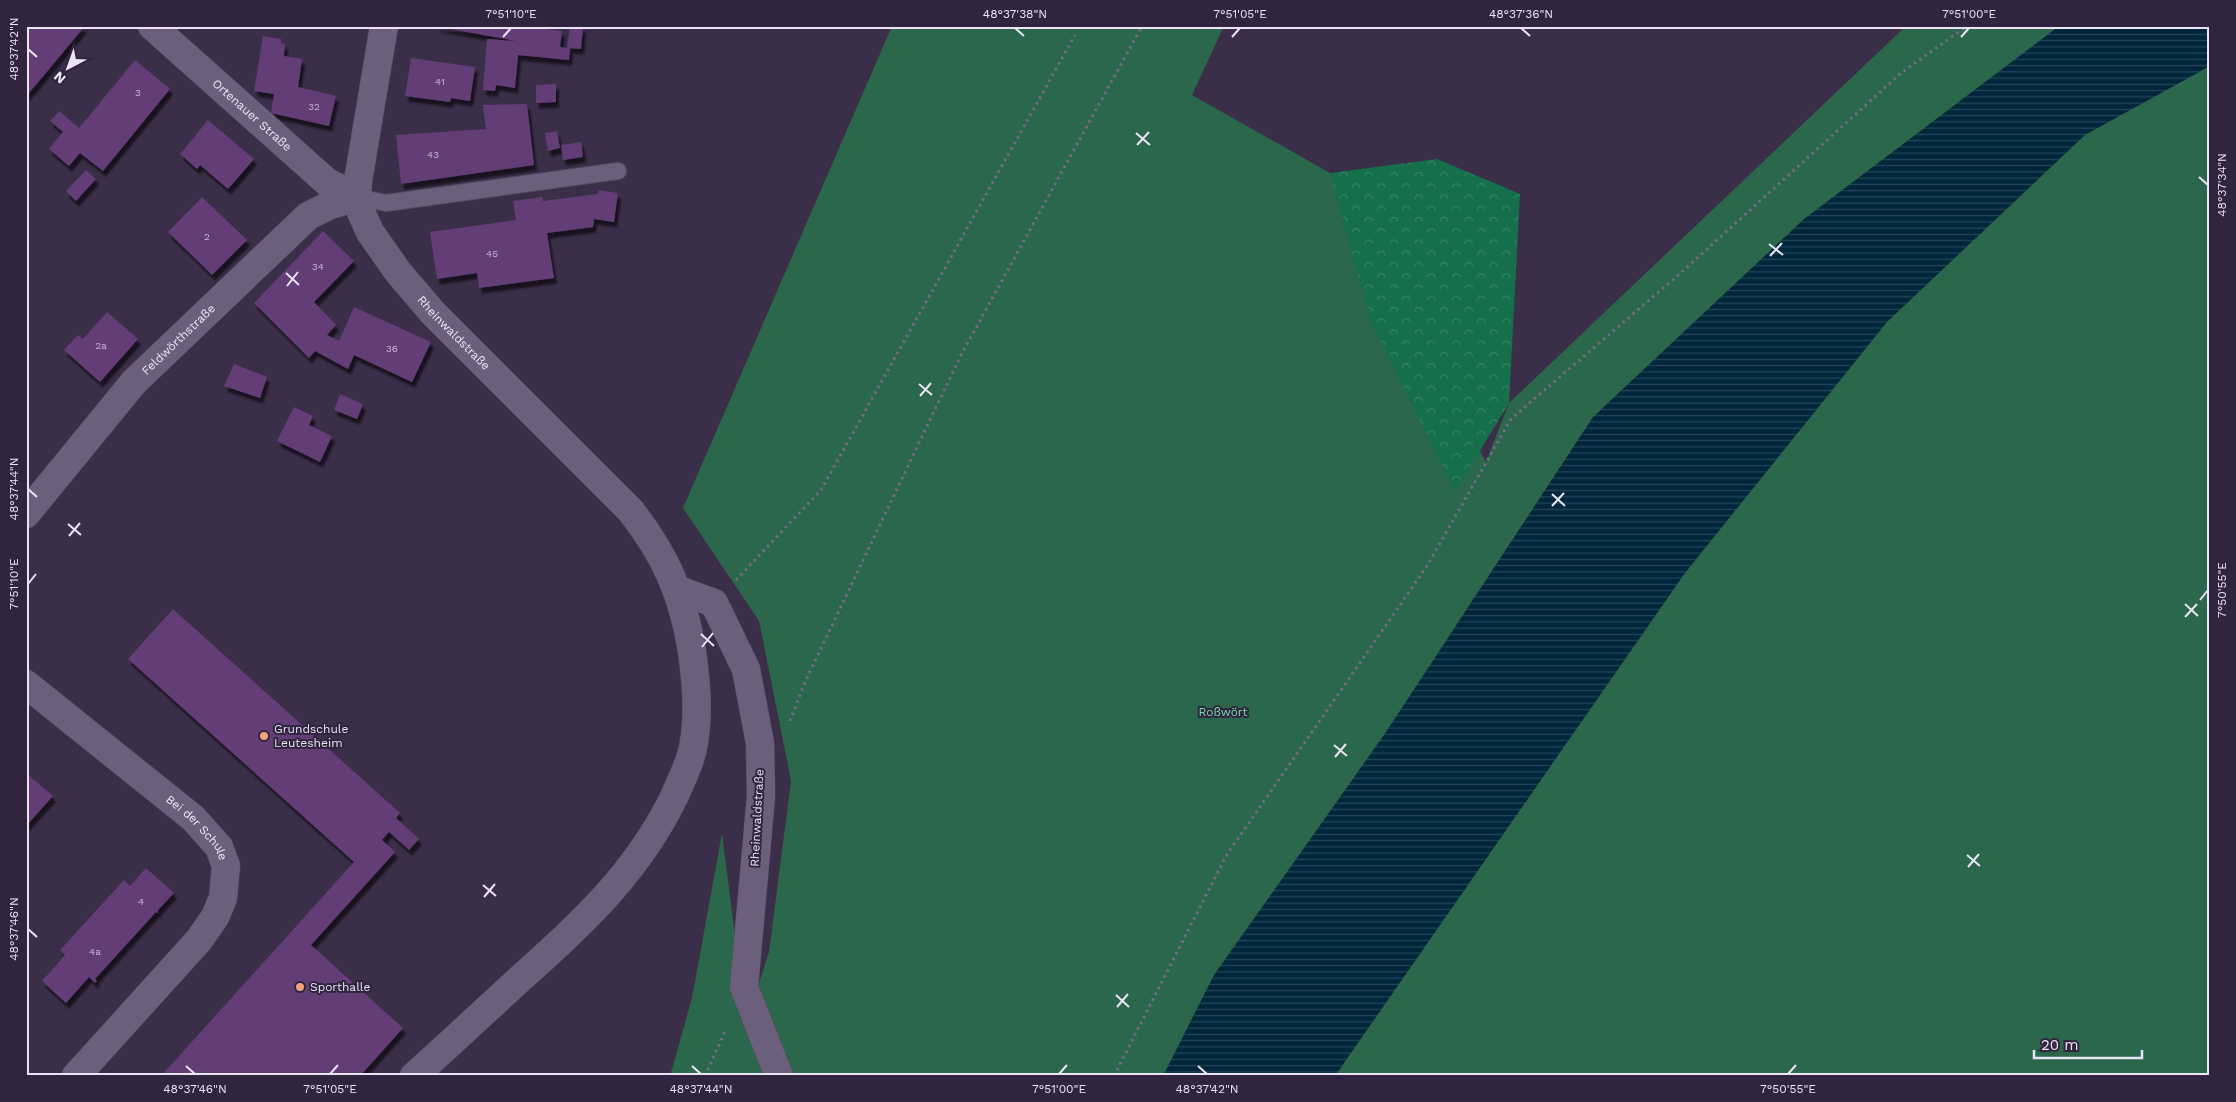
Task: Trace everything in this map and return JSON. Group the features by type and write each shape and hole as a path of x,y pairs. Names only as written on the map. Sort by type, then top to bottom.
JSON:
{"street":[{"name":"Ortenauer Straße","path":"152,26 327,182 357,197"},
{"name":"Rheinwaldstraße","path":"384,26 359,168 357,197 370,232 398,272 433,313 631,511 653,540 666,562 688,631 697,708 694,743 684,775 668,809 642,852 580,926 414,1076"},
{"name":"Feldwörthstraße","path":"26,514 134,382 308,216 330,205 357,197"},
{"path":"676,589 714,603"},
{"name":"Rheinwaldstraße","path":"714,603 746,670 760,743 761,796 744,987 779,1076"},
{"name":"Bei der Schule","path":"26,684 193,818 219,847 226,866 223,898 215,917 199,940 76,1076"}],"lane":[{"path":"357,197 386,203 618,171"}],"path":[{"path":"788,726 805,682 960,357 1142,26"},
{"path":"1114,1076 1226,856 1428,566 1511,419 1684,271 1901,73 1968,26"},
{"path":"714,603 821,490 1075,35"}],"green space":[{"name":"Roßwört","path":"892,26 1224,26 1192,95 1330,173 1486,462 1509,403 1906,26 2210,26 2210,1076 670,1076 692,998 722,833 746,1023 769,952 791,781 759,621 683,508"},
{"path":"1437,159 1520,194 1509,403 1455,492 1372,324 1330,173"}],"water":[{"path":"2059,26 2210,26 2210,66 2085,135 1887,322 1685,573 1335,1076 1163,1076 1214,975 1386,732 1593,417 1804,219"}],"building":[{"path":"85,26 35,86 26,96 26,27"},
{"path":"434,26 546,26 546,29 562,31 560,47 567,48 570,26 583,27 581,49 570,48 569,60 518,55 515,88 496,85 495,91 483,90 487,39 516,41"},
{"path":"263,36 281,39 281,43 285,44 284,56 302,59 298,87 336,96 329,126 271,113 274,94 254,91"},
{"path":"411,58 475,67 470,101 451,98 450,102 405,96"},
{"path":"135,60 170,89 103,171 80,153 69,166 49,149 63,132 50,121 59,111 79,128"},
{"path":"556,84 556,102 536,103 536,85"},
{"path":"527,104 534,165 401,184 396,135 486,129 483,105"},
{"path":"208,120 254,159 228,189 200,165 197,169 180,154"},
{"path":"557,131 560,148 548,151 545,133"},
{"path":"581,142 583,157 563,160 561,145"},
{"path":"86,170 96,179 76,201 66,191"},
{"path":"599,190 618,193 614,222 594,219 593,227 547,233 554,278 479,288 477,273 437,279 430,232 516,220 513,201 542,197 543,201 598,194"},
{"path":"202,197 247,240 212,275 168,232"},
{"path":"323,231 354,261 314,302 336,325 327,335 339,341 354,307 431,342 412,382 354,355 348,369 315,351 309,358 254,303"},
{"path":"107,312 138,339 100,382 64,350 78,335 83,339"},
{"path":"234,364 267,377 260,398 224,386"},
{"path":"340,394 363,404 357,419 334,410"},
{"path":"294,407 313,416 309,425 332,436 320,462 277,441"},
{"path":"173,609 400,813 396,818 419,839 409,850 389,832 382,840 395,852 311,945 403,1028 360,1076 161,1076 354,862 128,659"},
{"path":"26,773 53,796 26,826"},
{"path":"146,868 174,893 158,910 158,913 156,912 95,979 97,981 95,983 89,977 66,1003 42,981 65,955 60,950 124,880 130,886"}],"place":[{"name":"Grundschule Leutesheim","path":"264,736"},
{"name":"Sporthalle","path":"300,987"}]}
